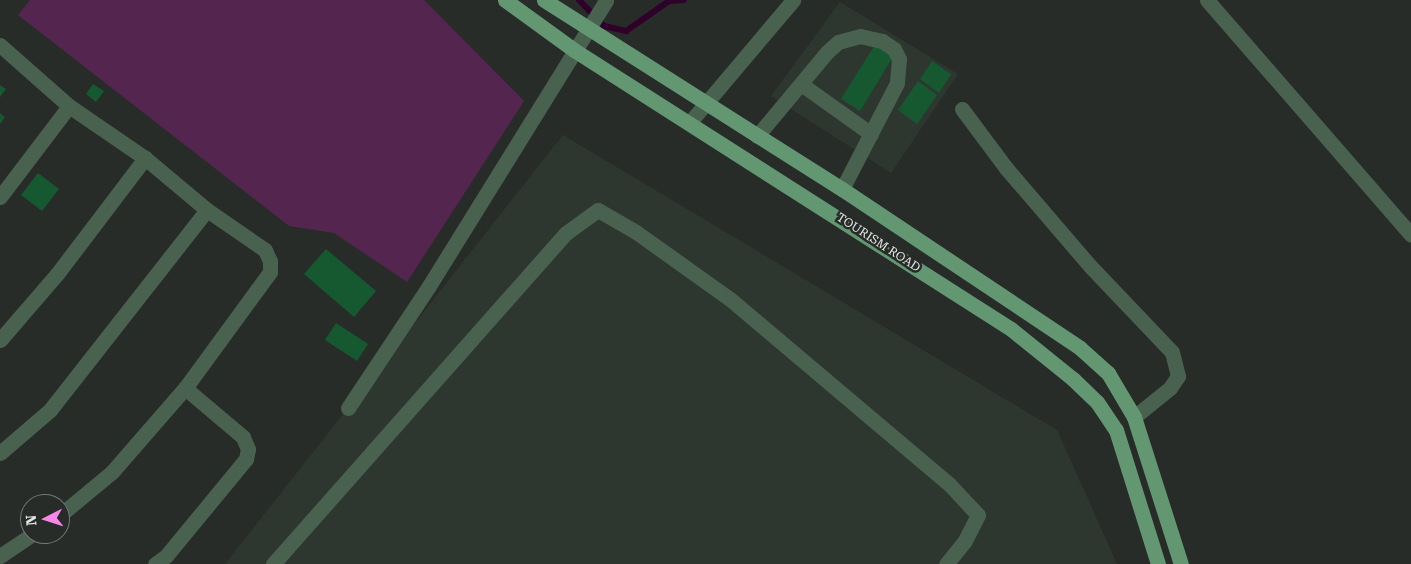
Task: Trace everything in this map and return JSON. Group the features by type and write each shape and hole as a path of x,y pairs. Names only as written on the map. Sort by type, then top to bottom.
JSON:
{"main road":[{"name":"TOURISM ROAD","path":"505,0 574,50 690,122 1011,329 1073,379 1097,402 1116,430 1158,564"},
{"name":"TOURISM ROAD","path":"544,0 842,189 1080,348 1108,373 1134,416 1181,564"}],"street":[{"path":"690,122 793,0"},
{"path":"1207,0 1411,235"},
{"path":"348,408 429,286 604,3"},
{"path":"757,136 826,52 850,37 870,36 894,49 900,69 897,83 842,189"},
{"path":"0,45 69,106 144,158 207,210 264,250 270,261 270,272 185,388 112,472 70,507"},
{"path":"801,84 871,134"},
{"path":"0,197 69,106"},
{"path":"962,109 1091,267 1172,352 1178,376 1170,388 1134,416"},
{"path":"0,340 57,274 144,158"},
{"path":"0,452 50,410 207,210"},
{"path":"273,564 566,233 598,210 636,232 730,299 949,484 978,515 964,542 946,564"},
{"path":"154,564 166,556 246,459 248,449 243,437 185,388"},
{"path":"0,556 20,543"}],"shaded area":[{"path":"30,0 424,0 524,101 407,282 334,233 289,226 18,15"},
{"path":"840,2 958,74 891,173 771,96"},
{"path":"563,135 1057,430 1117,564 225,564"}],"building":[{"path":"881,35 899,47 860,111 841,99"},
{"path":"932,61 951,74 939,93 920,79"},
{"path":"918,81 937,95 917,124 898,110"},
{"path":"93,84 104,91 96,102 86,94"},
{"path":"0,85 6,89 0,97"},
{"path":"0,113 5,117 0,124"},
{"path":"38,173 59,189 42,211 21,195"},
{"path":"326,249 376,291 354,317 304,274"},
{"path":"336,323 368,344 357,361 325,340"}],"waterway":[{"path":"579,0 604,26 626,31 669,1 684,0"}]}
